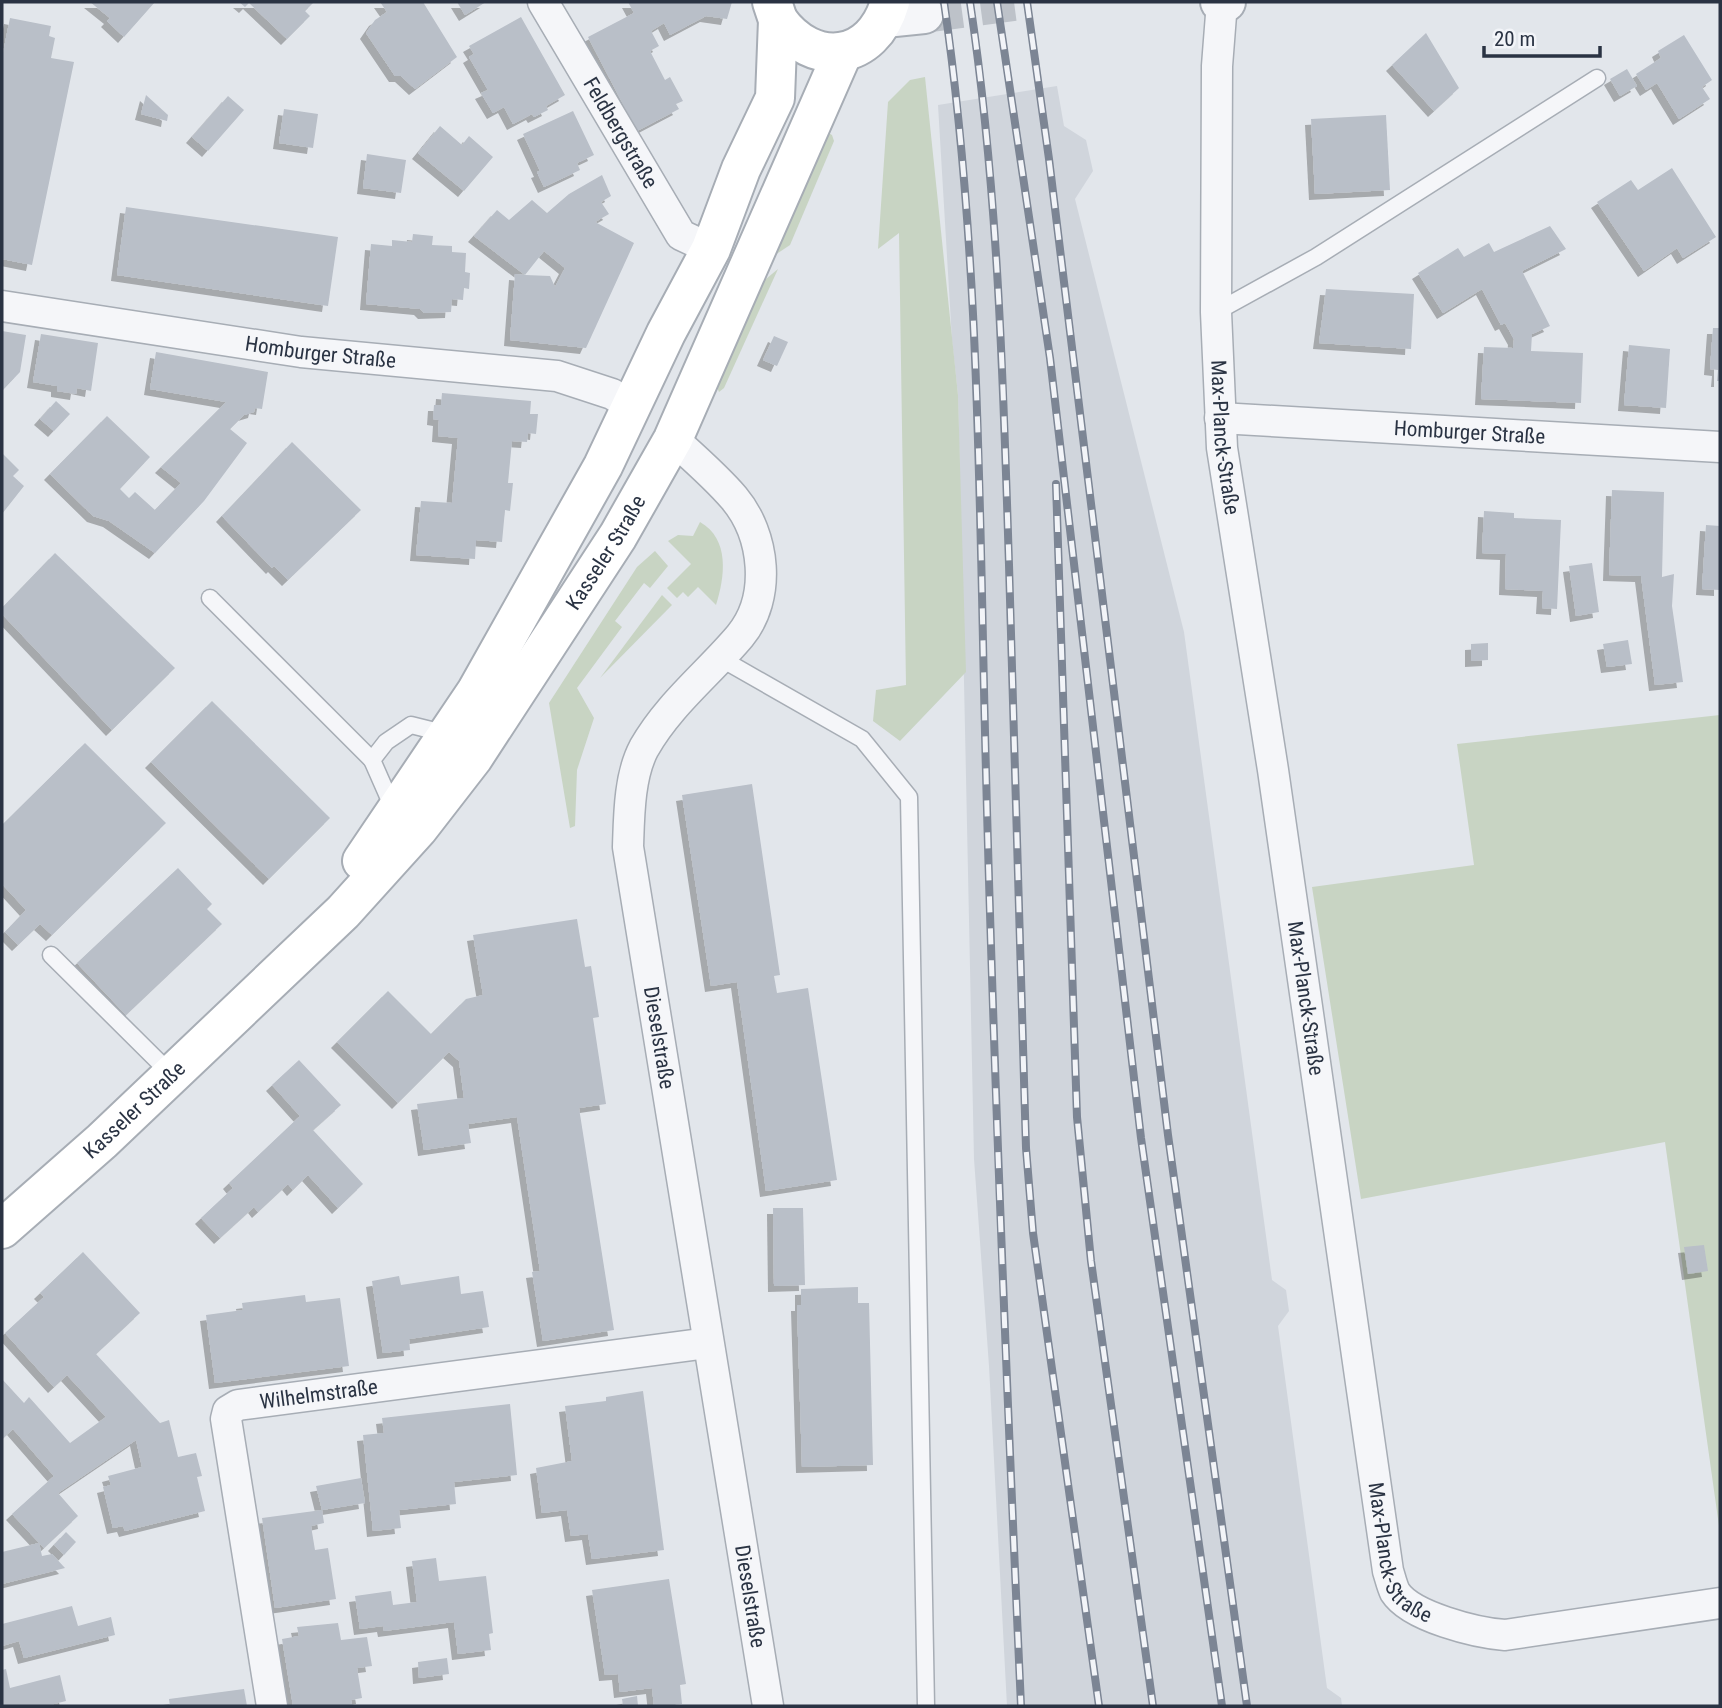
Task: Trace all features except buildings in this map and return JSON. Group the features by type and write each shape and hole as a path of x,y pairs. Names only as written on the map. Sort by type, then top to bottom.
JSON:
{"main road":[{"name":"Kasseler Straße","path":"263,986 337,896 449,734 580,508 634,407 667,333 711,249 741,169 775,98 775,11"},
{"name":"Kasseler Straße","path":"2,1229 102,1140 374,880 418,829 472,758 596,572 639,502 673,439 843,52 824,53 805,47 789,36 775,11"},
{"path":"843,52 862,44 900,11"},
{"path":"634,407 673,439"}],"street":[{"name":"Feldbergstraße","path":"543,2 681,235 711,249"},
{"name":"Max-Planck-Straße","path":"1223,2 1217,66 1216,313 1222,448 1273,770 1388,1571 1396,1594 1432,1617 1478,1633 1505,1635 1720,1603"},
{"name":"Homburger Straße","path":"2,306 302,352 557,376 612,394 634,407"},
{"name":"Homburger Straße","path":"1220,418 1720,447"},
{"name":"Dieselstraße","path":"673,439 736,500 753,536 761,562 759,605 747,628 670,710 642,750 633,788 628,847 768,1706"},
{"name":"Wilhelmstraße","path":"272,1706 226,1419 228,1411 238,1405 708,1343"}],"lane":[{"path":"1216,313 1316,257 1597,78"},
{"path":"210,598 372,760 396,813"},
{"path":"720,658 862,739 909,797 926,1706"},
{"path":"372,760 386,742 411,725 449,734"},
{"path":"51,955 171,1074"}],"shaded area":[{"path":"1057,86 1064,126 1086,140 1093,171 1075,199 1184,632 1272,1280 1286,1290 1289,1311 1278,1326 1327,1688 1341,1698 1342,1706 1007,1706 989,1366 974,1159 958,395 952,340 938,105"}],"green space":[{"path":"925,77 958,395 966,672 900,741 873,721 876,690 906,685 899,233 878,249 888,102 910,80"},
{"path":"823,130 832,135 834,141 790,245 766,261"},
{"path":"778,269 724,388 719,392 717,387 761,283"},
{"path":"700,522 710,529 721,548 722,583 716,605 698,587 688,597 683,592 677,598 667,588 691,564 668,541 678,535 693,536"},
{"path":"655,551 668,566 650,588 644,583 615,621 622,627 577,688 594,718 577,770 575,826 570,828 549,703 637,567"},
{"path":"662,595 672,605 600,678"},
{"path":"1720,715 1720,1533 1665,1142 1361,1199 1312,887 1474,865 1457,744"}],"tunnel":[{"path":"924,14 1014,2"}],"railway":[{"path":"944,2 956,98 972,290 993,1006 1021,1706"},
{"path":"970,2 987,142 1001,354 1026,1148 1033,1233 1099,1706"},
{"path":"997,2 1050,358 1141,1138 1222,1706"},
{"path":"1027,2 1049,159 1168,1135 1247,1706"},
{"path":"1056,484 1077,1117 1091,1261 1153,1706"}]}
